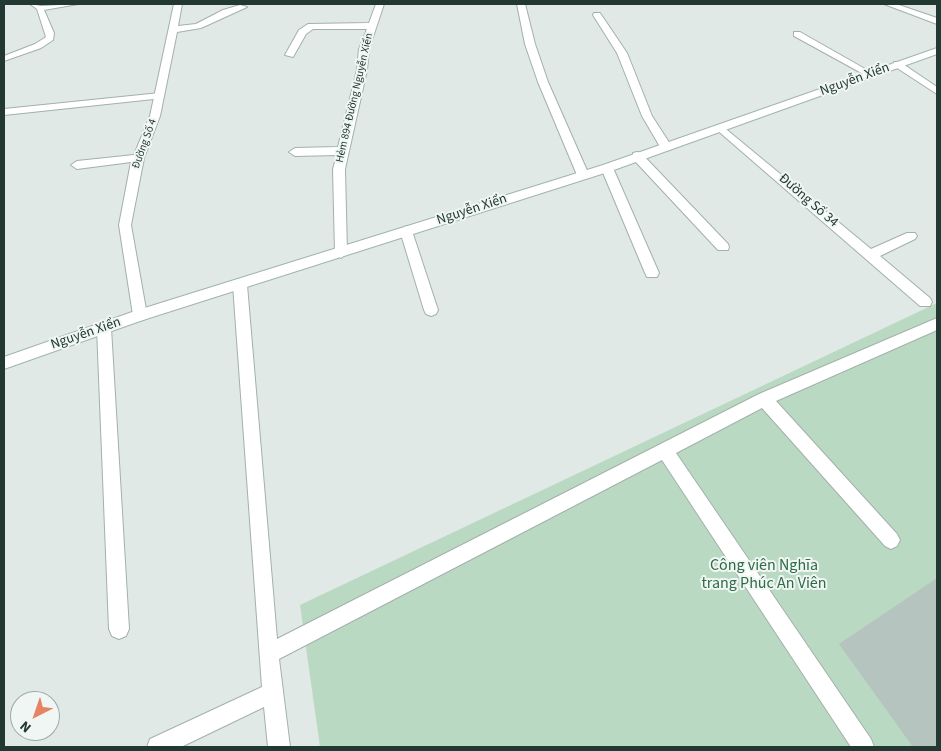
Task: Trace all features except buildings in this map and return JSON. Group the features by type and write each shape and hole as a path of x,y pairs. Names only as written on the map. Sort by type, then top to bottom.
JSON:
{"street":[{"name":"Đường Số 4","path":"140,316 125,224 138,158 155,116 160,96 178,4"},
{"name":"Hẻm 894 Đường Nguyễn Xiển","path":"341,253 338,169 362,70 364,49 380,4"},
{"path":"521,4 530,44 543,82 583,175"},
{"path":"888,4 937,21"},
{"path":"172,30 198,26 226,12 243,7"},
{"path":"597,15 622,53 647,116 666,147"},
{"path":"290,55 302,32 311,26 372,26"},
{"name":"Nguyễn Xiển","path":"4,363 140,316 607,168 937,51"},
{"path":"897,64 937,91"},
{"name":"Đường Số 34","path":"721,128 925,302"},
{"path":"295,152 342,151"},
{"path":"637,156 723,247"},
{"path":"77,165 138,158"},
{"path":"607,168 652,273"},
{"path":"406,231 432,310"},
{"path":"870,255 911,236"},
{"path":"240,285 268,654 279,747"},
{"path":"268,654 764,399 937,324"},
{"path":"104,328 119,629"},
{"path":"764,399 891,540"},
{"path":"664,450 863,747"},
{"path":"158,747 273,692"}],"lane":[{"path":"4,59 38,46 50,38 50,33 37,6 74,4"},
{"path":"797,34 870,74"},
{"path":"4,112 160,96"}],"green space":[{"name":"Công viên Nghĩa trang Phúc An Viên","path":"937,303 937,747 320,747 300,605"}]}
